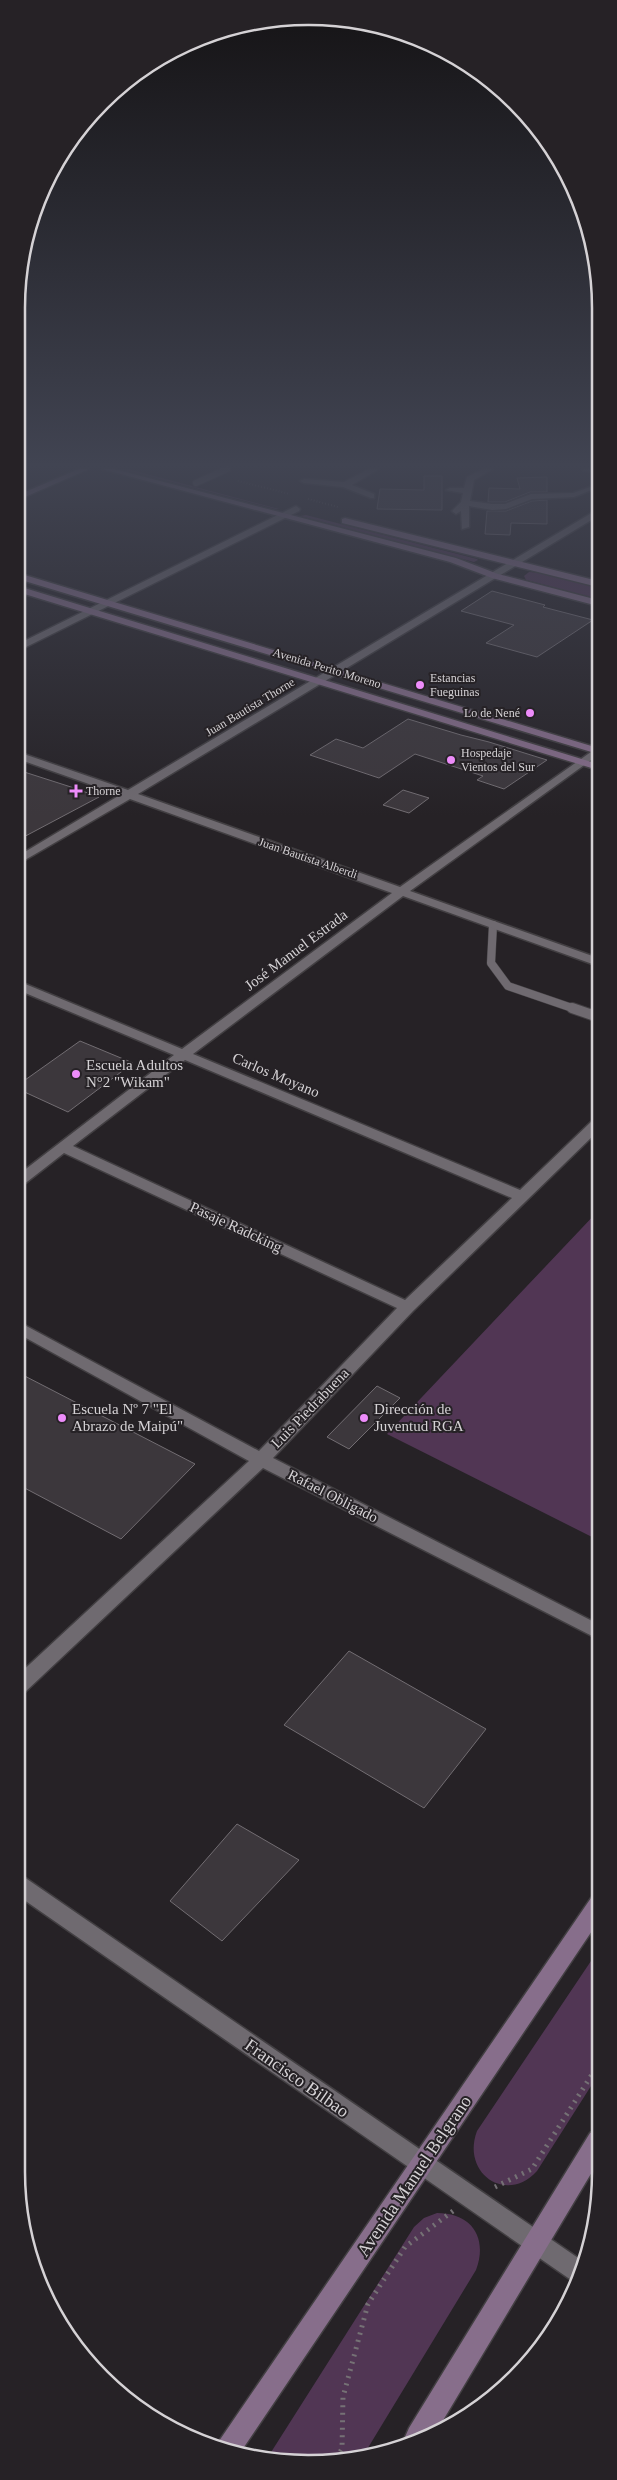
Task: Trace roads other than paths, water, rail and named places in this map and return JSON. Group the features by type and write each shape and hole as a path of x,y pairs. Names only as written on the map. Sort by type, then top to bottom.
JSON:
{"main road":[{"name":"Avenida Perito Moreno","path":"46,585 592,749"},
{"path":"528,585 592,601"},
{"name":"Avenida Perito Moreno","path":"25,591 321,680 592,765"},
{"name":"Avenida Manuel Belgrano","path":"231,2444 592,1914"},
{"path":"422,2431 592,2150"}],"street":[{"path":"25,645 146,585"},
{"name":"Juan Bautista Thorne","path":"25,857 480,585"},
{"name":"José Manuel Estrada","path":"25,1177 65,1148 184,1054 402,891 592,755"},
{"name":"Juan Bautista Alberdi","path":"25,758 592,960"},
{"name":"Carlos Moyano","path":"25,988 521,1196"},
{"name":"Luis Piedrabuena","path":"25,1681 261,1460 407,1307 592,1129"},
{"name":"Pasaje Radcking","path":"65,1148 407,1307"},
{"name":"Rafael Obligado","path":"25,1330 261,1460 592,1629"},
{"name":"Francisco Bilbao","path":"25,1890 575,2269"}],"lane":[{"path":"493,925 491,963 508,986 592,1015"}],"place":[{"name":"Estancias Fueguinas","path":"420,685"},
{"name":"Lo de Nené","path":"530,713"},
{"name":"Hospedaje Vientos del Sur","path":"451,760"},
{"name":"Thorne","path":"76,791"},
{"name":"Escuela Adultos N°2 \"Wikam\"","path":"76,1074"},
{"name":"Escuela Nº 7 \"El Abrazo de Maipú\"","path":"62,1418"},
{"name":"Dirección de Juventud RGA","path":"364,1418"}]}
